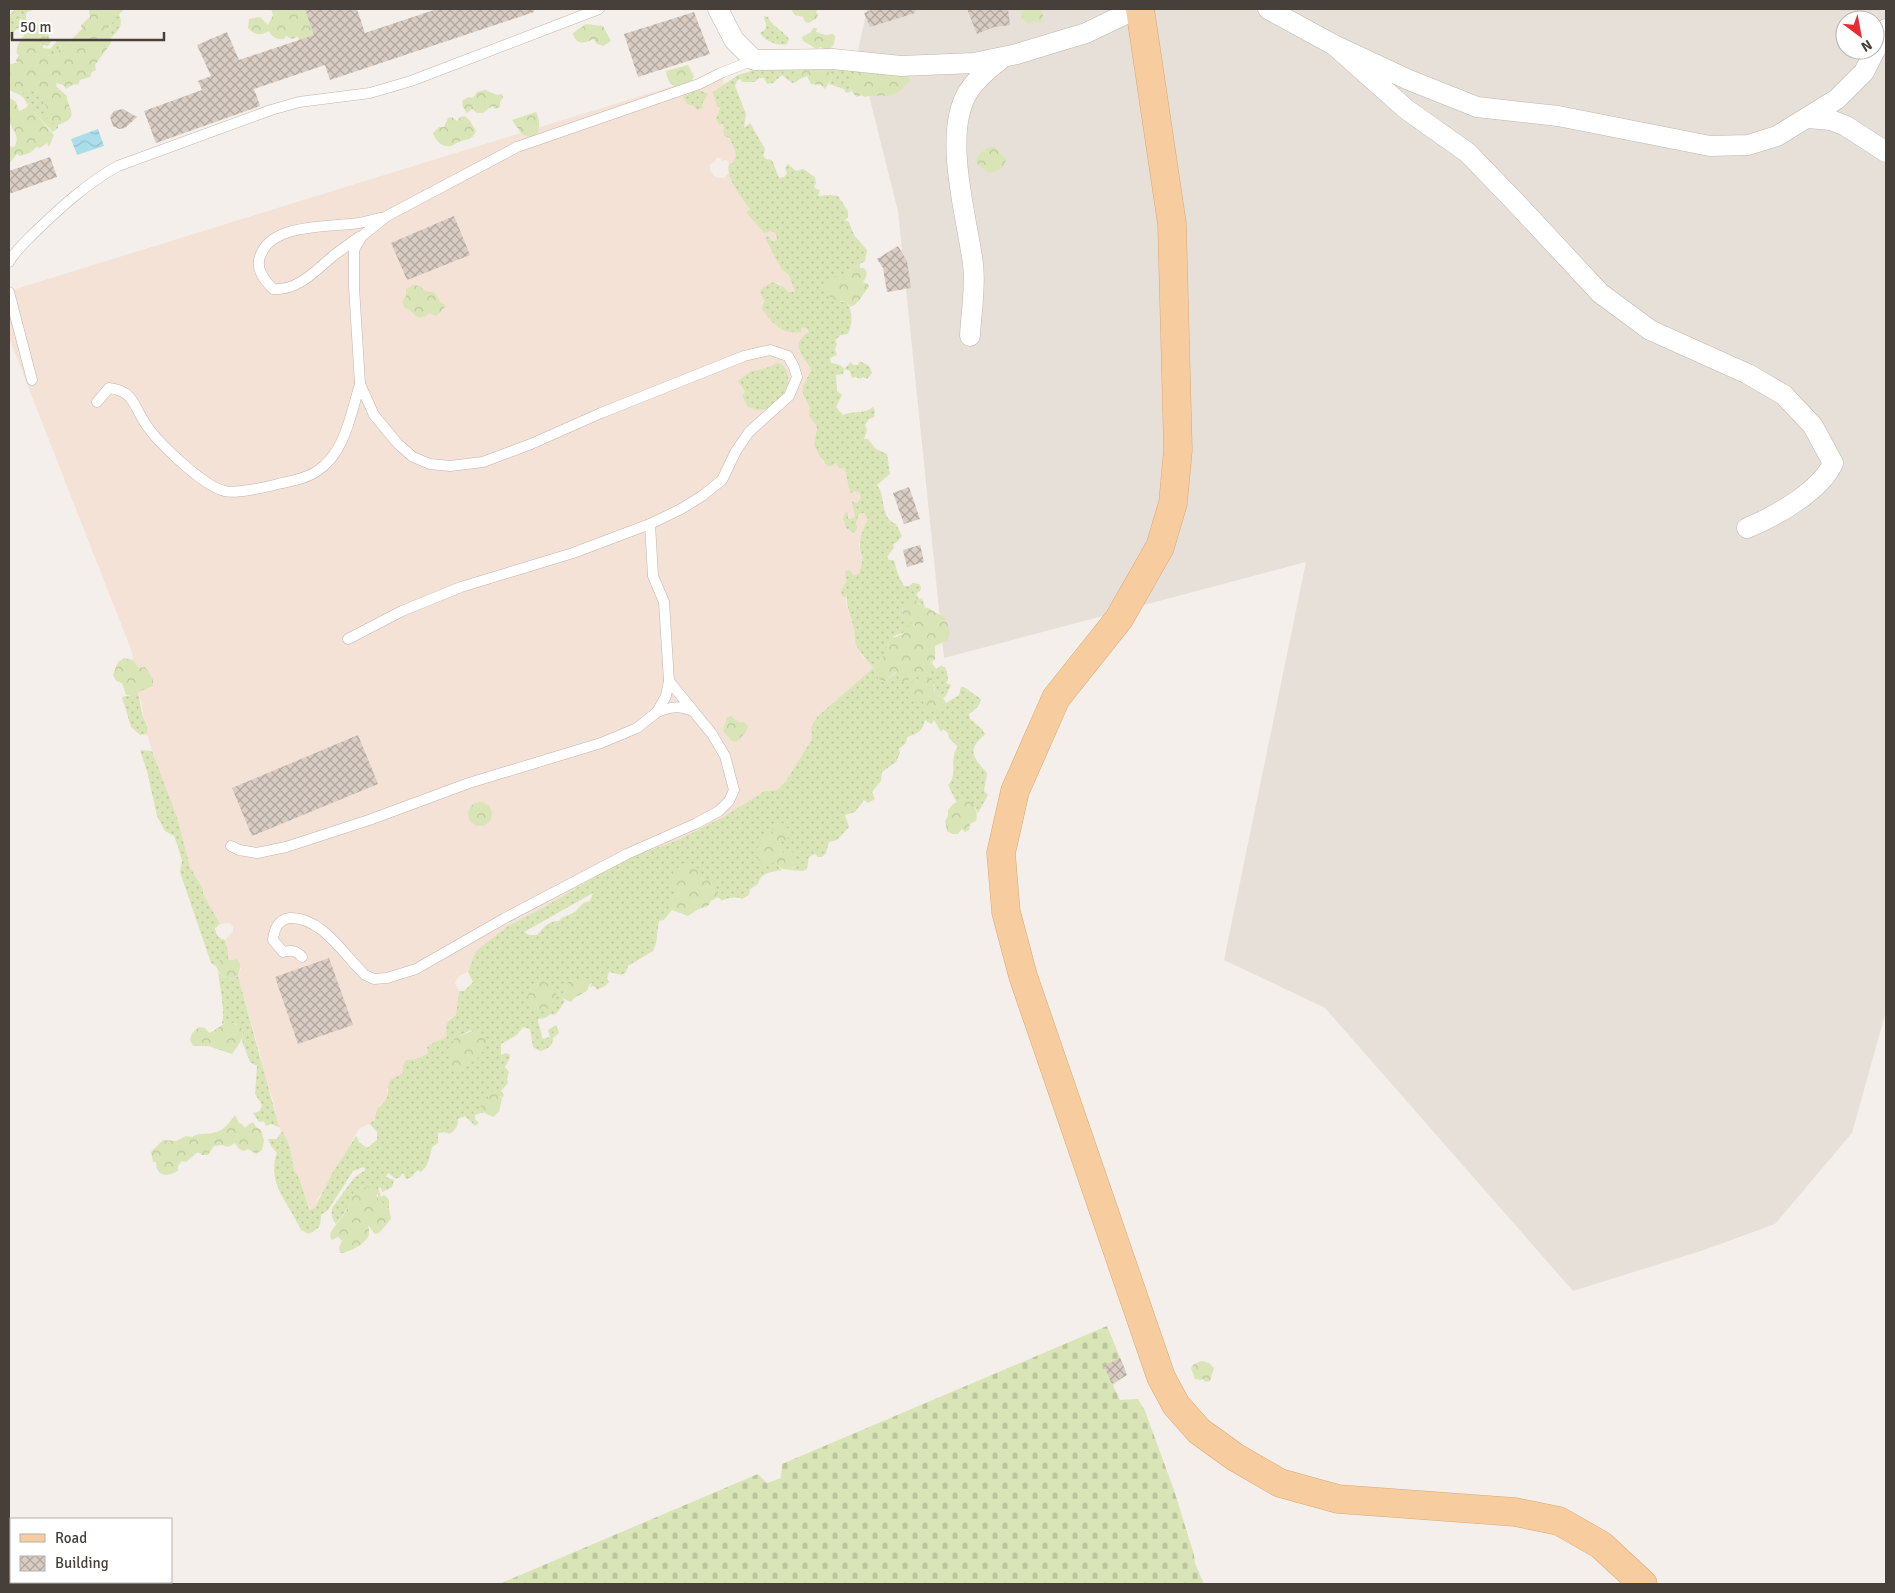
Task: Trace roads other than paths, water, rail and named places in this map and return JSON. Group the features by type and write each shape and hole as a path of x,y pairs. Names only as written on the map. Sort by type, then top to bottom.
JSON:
{"main road":[{"path":"1138,9 1172,224 1178,450 1173,503 1160,547 1119,619 1056,698 1016,791 1001,853 1006,912 1023,976 1161,1377 1176,1405 1199,1431 1235,1457 1280,1483 1338,1499 1515,1512 1559,1522 1601,1545 1643,1584"}],"street":[{"path":"718,9 734,40 754,60 833,58 902,66 974,63 1003,57 1086,33 1138,9"},
{"path":"1268,9 1334,45 1409,80 1476,107 1558,116 1710,146 1748,145 1777,136 1838,99 1864,72 1886,29"},
{"path":"1334,45 1406,109 1468,153 1600,293 1650,330 1748,374 1784,395 1813,426 1833,462 1830,470 1794,503 1772,518 1747,528"},
{"path":"970,336 974,266 959,184 957,156 960,112 968,93 980,76 1003,57"},
{"path":"949,64 964,75 968,93"},
{"path":"1808,118 1831,120 1846,126 1886,152"}],"lane":[{"path":"9,262 21,246 62,207 101,175 118,166 271,110 299,102 370,93 410,81 599,9"},
{"path":"387,216 360,223 326,225 278,236 264,247 259,258 259,270 272,289 284,290 306,280 335,254 387,216 517,147 699,84 721,72 754,60"},
{"path":"348,640 402,611 461,587 573,553 650,524 681,509 702,496 722,480 736,451 749,432 788,396 797,378 788,356 770,350 744,356 483,462 450,466 430,464 413,457 398,444 374,415 360,384 354,287 354,250 362,236"},
{"path":"9,292 32,380"},
{"path":"97,402 109,388 120,389 132,398 144,422 158,440 208,482 225,491 263,488 297,480 317,472 332,458 344,435 360,384"},
{"path":"650,524 653,576 664,602 669,681 666,696 657,712"},
{"path":"302,957 297,952 291,950 283,952 273,940 274,931 278,924 287,918 299,918 313,923 365,975 374,979 387,978 416,969 505,918 628,854 720,811 729,801 734,790 725,756 712,734 669,681"},
{"path":"231,846 239,850 257,853 296,844 369,820 469,782 601,742 637,728 657,712 674,706 683,707 695,712"}],"water":[{"path":"98,129 104,146 77,155 71,139"}]}
